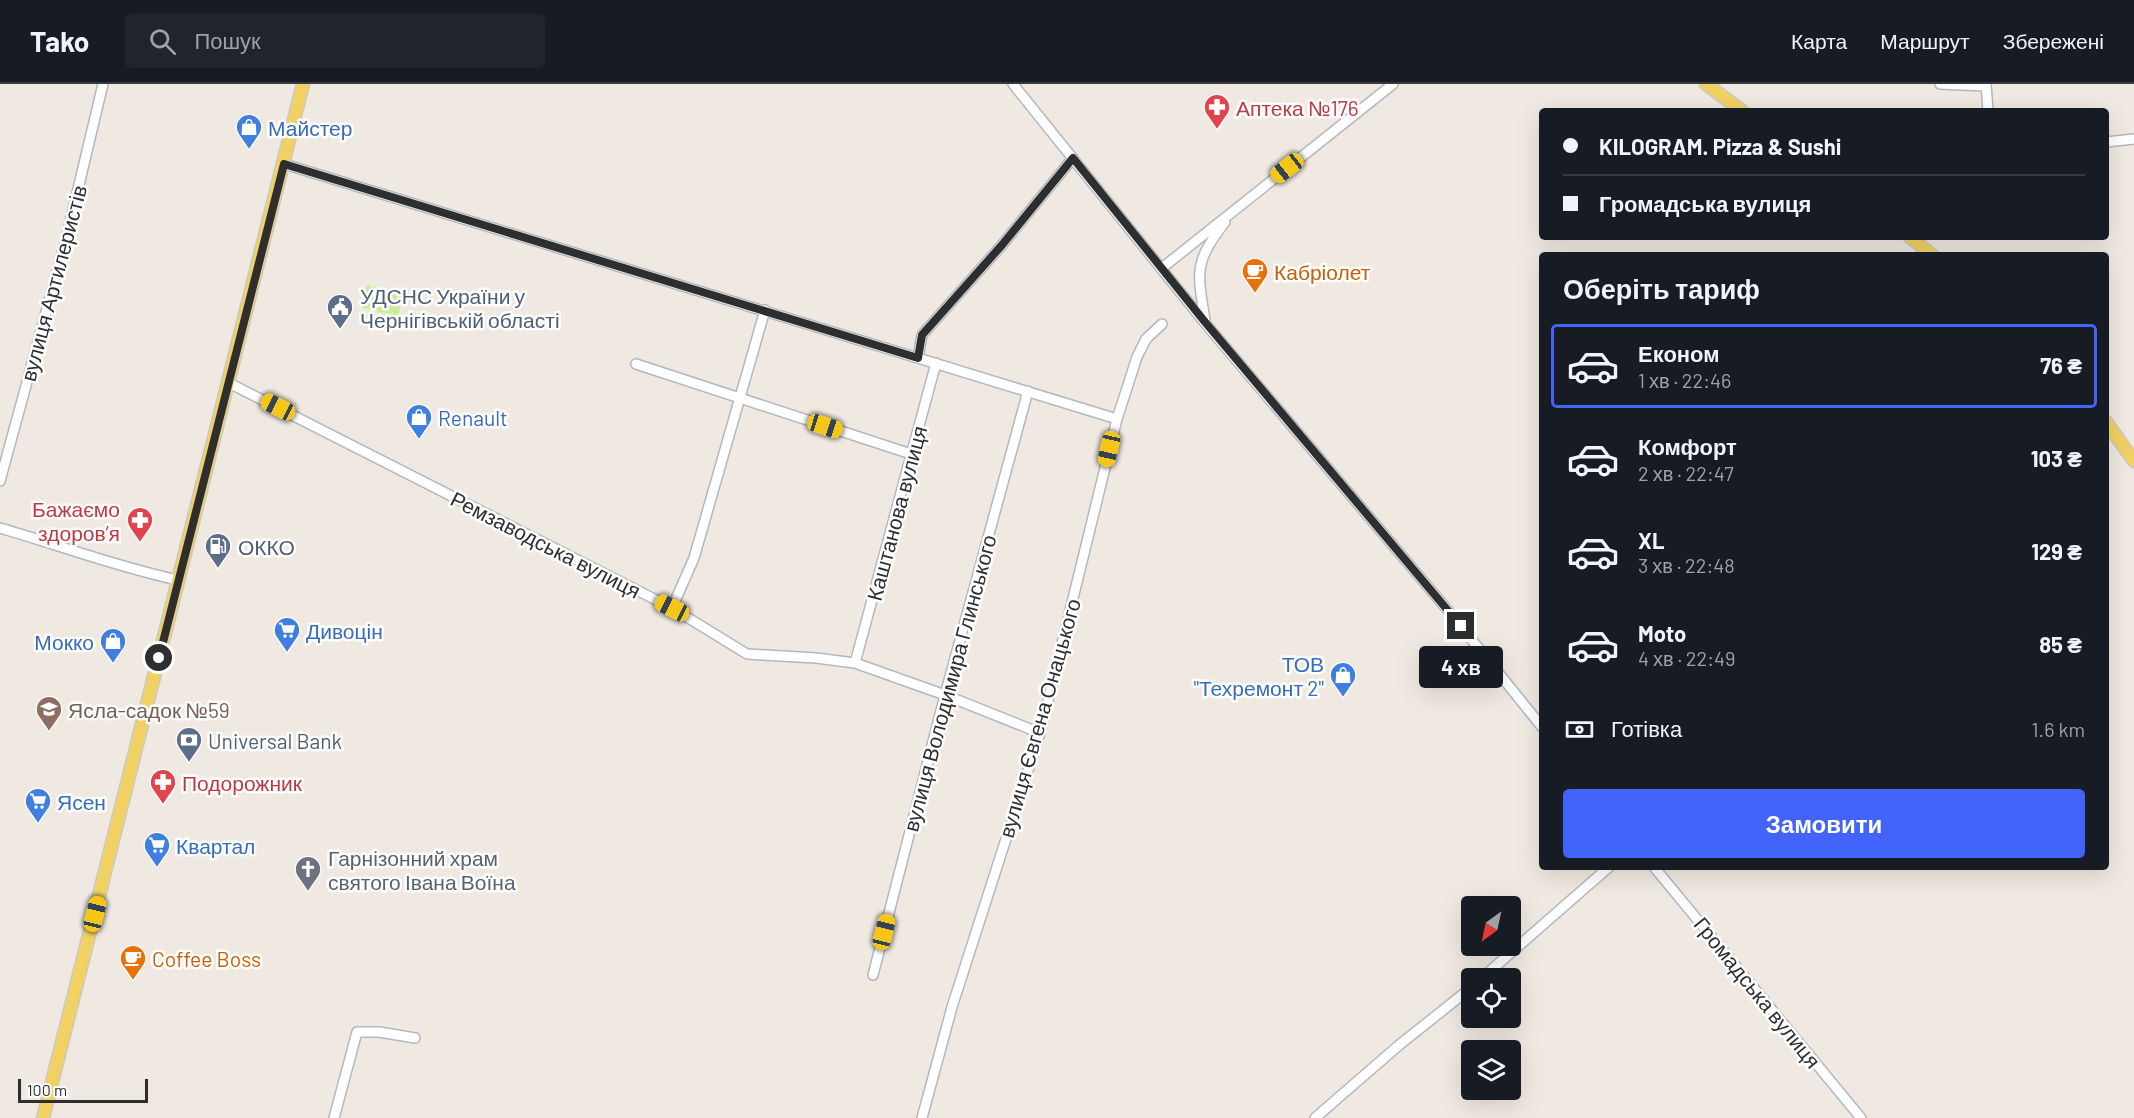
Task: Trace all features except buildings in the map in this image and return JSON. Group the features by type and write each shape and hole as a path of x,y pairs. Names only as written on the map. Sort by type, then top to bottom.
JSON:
{"main road":[{"path":"43,1118 303,84"},
{"path":"1706,84 1738,108"},
{"path":"1914,240 1928,252"},
{"path":"2109,429 2134,461"}],"street":[{"name":"вулиця Артилеристів","path":"0,481 67,235 103,84"},
{"path":"1013,84 1205,322 1451,614 1539,723"},
{"path":"1162,268 1393,84"},
{"path":"1940,84 1986,85 1988,108"},
{"path":"2109,142 2134,139"},
{"path":"918,358 922,335 1002,245 1073,158"},
{"path":"284,164 1117,419"},
{"path":"1205,322 1199,284 1202,255 1234,211"},
{"path":"672,608 694,558 765,310"},
{"name":"вулиця Євгена Онацького","path":"922,1118 952,1007 1040,733 1117,419 1137,357 1146,339 1162,324"},
{"name":"Каштанова вулиця","path":"855,663 936,363"},
{"path":"636,364 911,454"},
{"name":"Ремзаводська вулиця","path":"229,383 672,608 747,654 855,663 945,694 1040,733"},
{"name":"вулиця Володимира Глинського","path":"873,975 945,694 1028,391"},
{"path":"0,528 110,563 178,580"},
{"path":"1494,968 1607,870"},
{"name":"Громадська вулиця","path":"1656,870 1861,1118"},
{"path":"1315,1118 1398,1046 1461,996"},
{"path":"334,1118 357,1032 379,1032 415,1038"}],"green space":[{"path":"367,285 403,293 398,316 362,308"}],"place":[{"name":"Аптека №176","path":"1217,130"},
{"name":"Майстер","path":"249,150"},
{"name":"Кабріолет","path":"1255,294"},
{"name":"УДСНС України у Чернігівській області","path":"340,330"},
{"name":"Renault","path":"419,440"},
{"name":"Бажаємо здоров’я","path":"140,543"},
{"name":"ОККО","path":"218,569"},
{"name":"Дивоцін","path":"287,653"},
{"name":"Мокко","path":"113,664"},
{"name":"ТОВ \"Техремонт 2\"","path":"1343,698"},
{"name":"Ясла-садок №59","path":"49,732"},
{"name":"Universal Bank","path":"189,763"},
{"name":"Подорожник","path":"163,805"},
{"name":"Ясен","path":"38,824"},
{"name":"Квартал","path":"157,868"},
{"name":"Гарнізонний храм святого Івана Воїна","path":"308,892"},
{"name":"Coffee Boss","path":"133,981"}],"route":[{"path":"159,658 284,164 918,358 922,335 1002,245 1073,158 1205,322 1461,626"}]}
